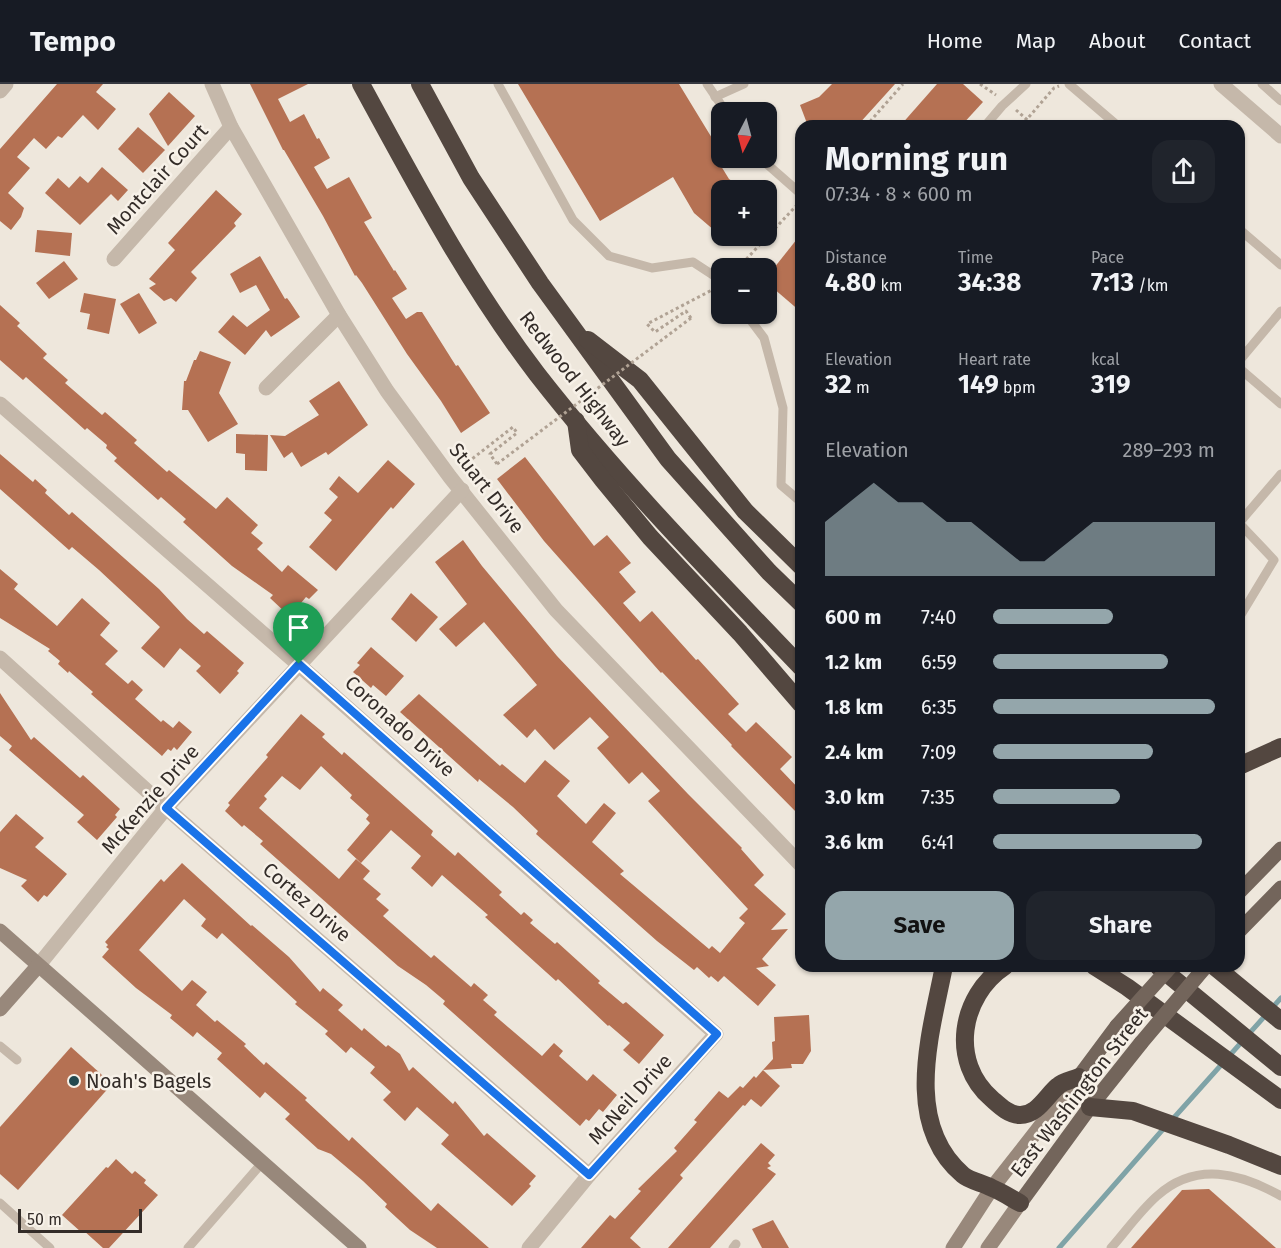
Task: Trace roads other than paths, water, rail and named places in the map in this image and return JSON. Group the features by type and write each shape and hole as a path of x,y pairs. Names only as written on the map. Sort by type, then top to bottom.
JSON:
{"highway":[{"name":"Redwood Highway","path":"361,84 433,215 498,319 537,373 685,547 795,661"},
{"name":"Redwood Highway","path":"420,84 471,178 572,328 668,459 769,572 795,597"},
{"path":"572,328 640,380 745,511 795,560"},
{"path":"576,421 580,450 603,480 650,537 740,633 795,697"},
{"path":"1245,763 1281,747"},
{"path":"943,972 926,1065 925,1083 929,1120 943,1153 964,1176 1020,1203"},
{"path":"996,972 974,999 967,1019 964,1046 970,1070 984,1093 1005,1110 1020,1115 1033,1113 1060,1084 1079,1077"},
{"path":"1103,972 1281,1100"},
{"path":"1165,972 1281,1067"},
{"path":"1221,972 1281,1021"},
{"path":"1090,1107 1133,1112 1229,1145 1281,1166"}],"main road":[{"path":"1245,886 1281,849"},
{"path":"1245,925 1281,888"},
{"path":"0,931 359,1248"},
{"path":"0,1009 38,966"},
{"name":"East Washington Street","path":"953,1248 992,1188 1117,1026 1166,972"},
{"name":"East Washington Street","path":"988,1248 1090,1107 1141,1042 1201,972"}],"street":[{"path":"0,90 6,84"},
{"name":"Stuart Drive","path":"212,84 231,127 339,315 387,391 556,610 795,859"},
{"path":"1221,84 1281,136"},
{"name":"Montclair Court","path":"114,259 231,127"},
{"path":"266,388 339,315"},
{"name":"Coronado Drive","path":"0,404 299,664 717,1034"},
{"name":"McKenzie Drive","path":"38,966 166,808 462,490"},
{"name":"Cortez Drive","path":"0,658 166,808 589,1175"},
{"name":"McNeil Drive","path":"529,1248 589,1175 717,1034"}],"lane":[{"path":"498,84 573,220 609,256 652,268 693,262 711,275"},
{"path":"707,84 719,102"},
{"path":"715,97 744,84"},
{"path":"990,120 1026,84"},
{"path":"1069,84 1111,120"},
{"path":"1262,84 1281,101"},
{"path":"771,168 795,189"},
{"path":"1245,234 1281,265"},
{"path":"1245,354 1281,312"},
{"path":"754,324 764,338 783,408 782,485 795,497"},
{"path":"1245,373 1281,404"},
{"path":"1245,516 1281,474"},
{"path":"1245,529 1274,560 1245,608"},
{"path":"0,1046 17,1060"},
{"path":"188,1248 262,1163"},
{"path":"1111,1248 1157,1196 1181,1179 1209,1173 1235,1176 1258,1183 1281,1196"},
{"path":"0,1203 50,1248"}],"waterway":[{"path":"1171,1121 1281,998"},
{"path":"1059,1248 1165,1127"}],"place":[{"name":"Noah's Bagels","path":"74,1081"}]}
